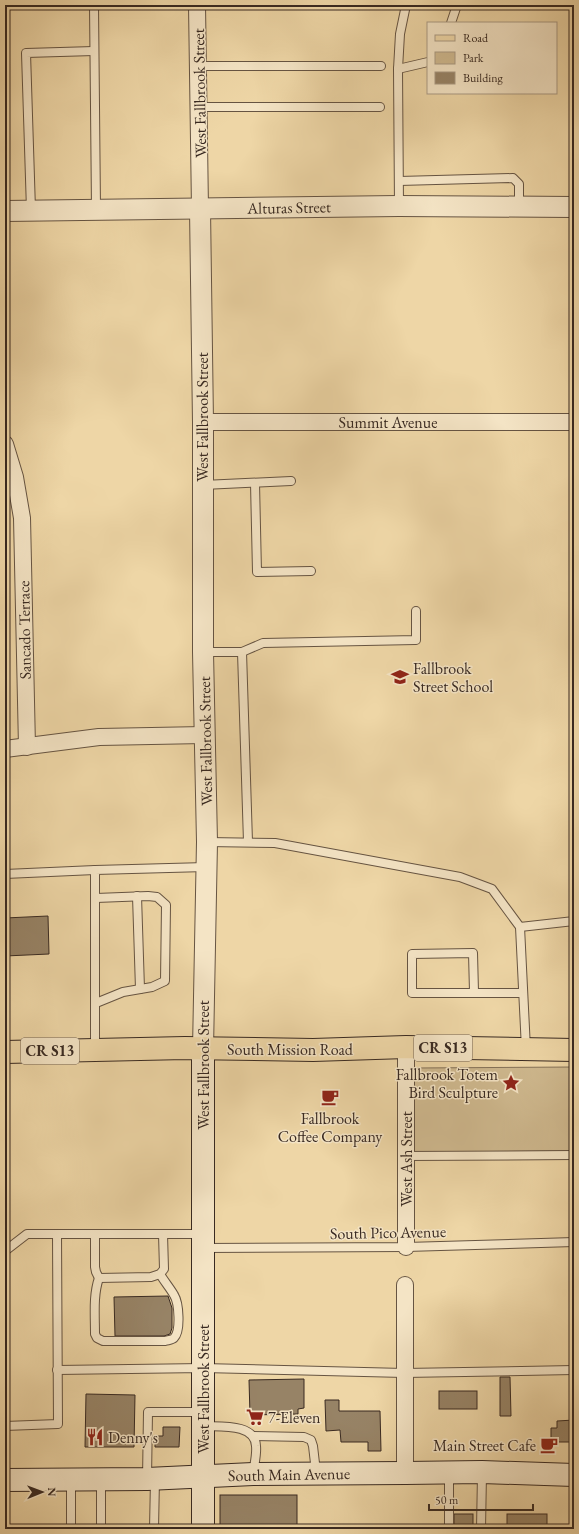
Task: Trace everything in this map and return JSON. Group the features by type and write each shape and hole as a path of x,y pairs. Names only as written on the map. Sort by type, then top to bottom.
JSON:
{"main road":[{"name":"South Mission Road","path":"5,1052 203,1049 313,1050 406,1047 574,1050"},
{"name":"West Fallbrook Street","path":"203,1049 203,1529"},
{"name":"South Main Avenue","path":"5,1480 151,1479 253,1474 449,1472 574,1475"}],"street":[{"name":"West Fallbrook Street","path":"197,5 203,422 203,652 207,842 203,1049"},
{"name":"Alturas Street","path":"5,211 399,206 574,207"},
{"name":"Summit Avenue","path":"203,422 574,422"},
{"name":"Sancado Terrace","path":"5,444 15,477 22,518 27,747"},
{"path":"5,749 99,737 204,735"},
{"name":"West Ash Street","path":"406,1047 406,1247"},
{"path":"405,1285 405,1473"}],"lane":[{"path":"94,5 96,209"},
{"path":"399,206 398,69 400,34 406,5"},
{"path":"451,22 457,5"},
{"path":"31,210 26,53 94,51"},
{"path":"398,69 427,62"},
{"path":"199,66 381,66"},
{"path":"199,108 380,107"},
{"path":"399,181 513,178 519,184 519,207"},
{"path":"203,485 291,482"},
{"path":"255,483 257,572 311,571"},
{"path":"203,652 242,652 263,643 416,640 416,610"},
{"path":"242,652 248,842"},
{"path":"207,842 275,843 460,877 492,889 520,927 526,1050"},
{"path":"5,874 96,870 206,868"},
{"path":"95,1050 96,870"},
{"path":"96,898 137,896 157,897 166,905 165,981 152,987 123,992 96,1003"},
{"path":"137,896 140,989"},
{"path":"520,927 574,921"},
{"path":"474,992 472,953 412,954 412,993 523,993"},
{"path":"406,1156 574,1155"},
{"name":"South Pico Avenue","path":"5,1250 27,1234 163,1234 203,1241 406,1247 574,1242"},
{"path":"5,1426 58,1424 57,1234"},
{"path":"95,1234 95,1267 99,1278 96,1287 95,1299 95,1334 97,1338 103,1341 165,1342 173,1338 176,1334 178,1324 177,1302 175,1295 160,1274"},
{"path":"99,1278 151,1277 160,1274 164,1269 163,1234"},
{"path":"57,1370 203,1368 404,1373 574,1370"},
{"path":"154,1529 148,1412 203,1419 248,1432 253,1436 256,1446 253,1474"},
{"path":"253,1436 304,1437 311,1440 316,1474"},
{"path":"449,1472 449,1529"},
{"path":"481,1529 482,1472"},
{"path":"71,1479 71,1529"},
{"path":"101,1479 101,1529"}],"green space":[{"path":"574,1067 574,1151 414,1152 414,1068"}],"building":[{"path":"48,916 49,954 5,956 5,918"},
{"path":"168,1296 172,1308 172,1328 170,1334 164,1336 115,1336 114,1297"},
{"path":"500,1377 510,1377 511,1416 500,1416"},
{"path":"304,1379 304,1408 298,1409 298,1414 250,1415 249,1380"},
{"path":"439,1391 477,1391 477,1409 439,1409"},
{"path":"86,1394 135,1395 134,1447 85,1447"},
{"path":"325,1400 339,1400 339,1411 380,1411 381,1451 368,1451 368,1442 341,1442 340,1430 326,1431"},
{"path":"574,1420 574,1442 551,1442 551,1428 557,1428 557,1421"},
{"path":"163,1427 180,1427 179,1447 155,1447 155,1436 163,1436"},
{"path":"220,1495 297,1495 297,1529 220,1529"},
{"path":"454,1514 473,1514 473,1529 454,1529"},
{"path":"507,1514 547,1514 547,1529 507,1529"}],"place":[{"name":"Fallbrook Street School","path":"400,677"},
{"name":"Fallbrook Totem Bird Sculpture","path":"511,1083"},
{"name":"Fallbrook Coffee Company","path":"330,1097"},
{"name":"7-Eleven","path":"255,1417"},
{"name":"Denny's","path":"95,1437"},
{"name":"Main Street Cafe","path":"549,1445"}]}
